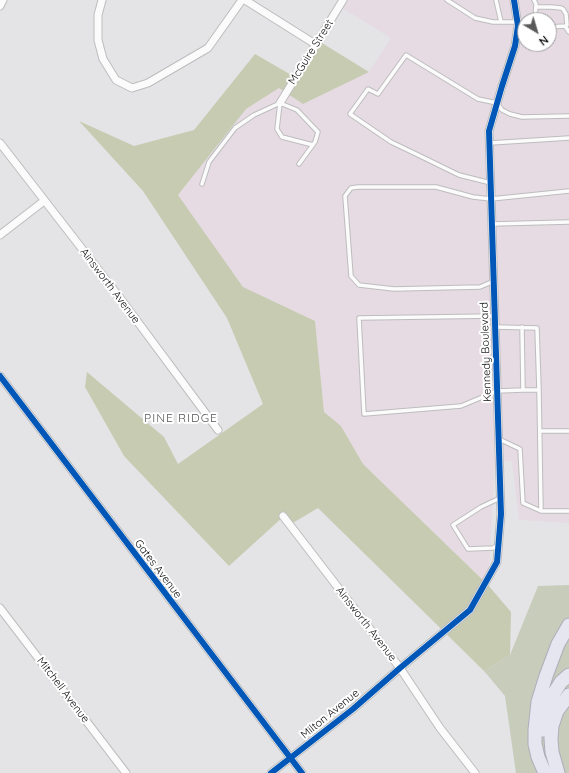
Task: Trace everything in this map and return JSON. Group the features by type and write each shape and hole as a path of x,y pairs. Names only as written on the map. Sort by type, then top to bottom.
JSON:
{"highway":[{"path":"545,773 538,757 535,744 536,716 541,690 558,644 569,625"},
{"path":"554,656 569,636"},
{"path":"557,773 550,766 546,753 543,738 543,724 547,707 554,693 561,682 569,675"},
{"path":"557,773 552,752 552,726 557,711 569,695"}],"street":[{"path":"0,6 3,0"},
{"path":"102,0 98,15 98,40 103,59 116,80 132,88 148,83 208,48 244,0 315,44"},
{"name":"McGuire Street","path":"280,104 343,0"},
{"name":"Kennedy Boulevard","path":"514,0 517,22"},
{"name":"Kennedy Boulevard","path":"400,668 470,610 497,562 501,497 489,131 515,46 517,33"},
{"name":"Ainsworth Avenue","path":"0,143 117,294 218,430"},
{"path":"0,235 44,201"},
{"name":"Gates Avenue","path":"0,376 302,773"},
{"name":"Ainsworth Avenue","path":"283,516 400,668 440,728 475,773"},
{"name":"Mitchell Avenue","path":"0,608 126,773"},
{"name":"Milton Avenue","path":"271,773 353,709 400,668"}],"lane":[{"path":"447,0 475,18 492,22 517,22"},
{"path":"496,0 501,22"},
{"path":"534,0 536,4 536,12"},
{"path":"536,7 561,8 566,14 567,24 565,26"},
{"path":"557,26 565,26"},
{"path":"565,26 569,32"},
{"path":"491,183 459,175 391,142 350,114 368,90 378,94 406,55 478,100 497,103 504,111 522,117 569,116"},
{"path":"280,104 277,129 282,137 313,145"},
{"path":"202,184 209,162 235,128 254,114 280,104 297,110 318,132 313,145 299,164"},
{"path":"490,143 569,138"},
{"path":"494,281 480,287 394,289 359,285 351,276 345,196 351,188 358,187 436,187 473,197 491,199 569,191"},
{"path":"492,224 569,222"},
{"path":"495,316 359,318 364,414 461,406 497,391 539,390"},
{"path":"495,327 537,328 541,511"},
{"path":"522,328 523,390"},
{"path":"540,431 569,431"},
{"path":"499,439 520,448 523,503 541,511 569,511"},
{"path":"498,545 493,548 468,549 453,525 481,507 501,497"}],"shaded area":[{"path":"344,0 569,0 569,523 519,520 512,461 495,462 488,585 363,464 341,426 324,412 315,321 243,287 178,195 246,109 279,88 303,104 369,72 391,38 339,6"}],"green space":[{"path":"317,40 369,72 303,104 279,88 246,109 178,195 243,287 315,321 324,412 341,426 363,464 488,585 511,612 510,655 484,671 318,508 291,524 284,516 229,566 124,456 85,387 87,372 164,437 178,464 263,404 227,318 143,191 79,121 134,146 194,130 255,54 293,76"},
{"path":"569,585 569,773 516,773 505,696 484,671 510,655 538,586"}],"cycle path":[{"path":"271,773 353,709 470,610 497,562 501,514 489,131 515,46 518,26 514,0"},
{"path":"0,376 302,773"}],"district":[{"name":"PINE RIDGE","path":"181,418"}]}
